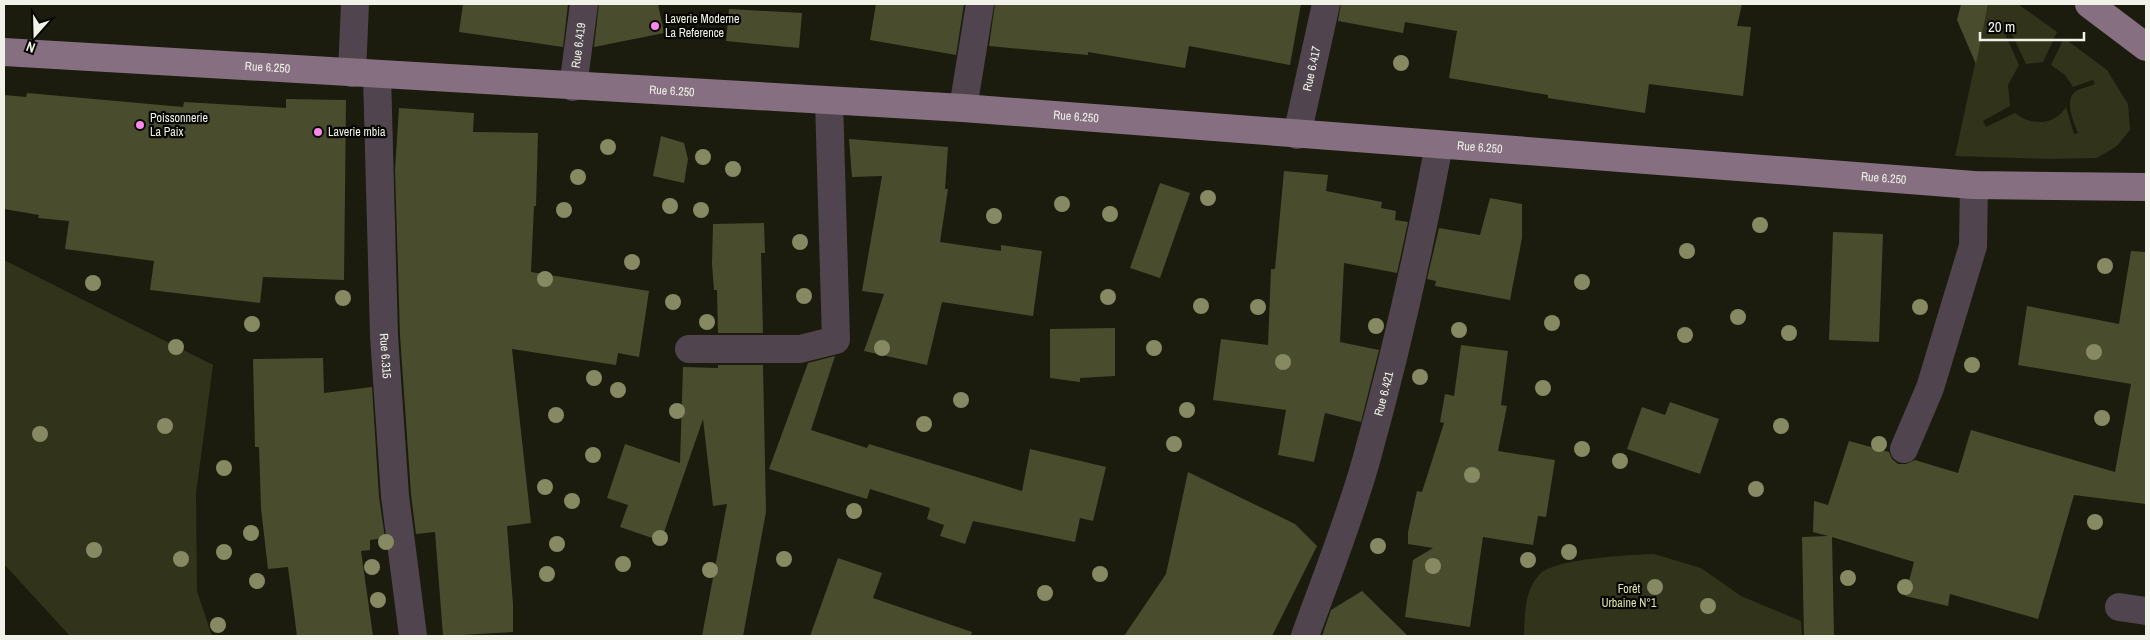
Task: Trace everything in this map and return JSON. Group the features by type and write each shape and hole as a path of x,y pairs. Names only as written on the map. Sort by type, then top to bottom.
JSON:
{"main road":[{"path":"2089,4 2146,47"},
{"name":"Rue 6.250","path":"4,52 574,87 963,108 1297,135 1974,185 2146,187"}],"street":[{"name":"Rue 6.315","path":"355,4 365,74 395,496 413,636"},
{"name":"Rue 6.419","path":"574,87 584,4"},
{"path":"963,108 980,4"},
{"name":"Rue 6.417","path":"1297,135 1326,4"},
{"path":"689,349 800,348 836,340 829,101"},
{"name":"Rue 6.421","path":"1305,636 1345,528 1366,463 1402,319 1439,145"},
{"path":"1904,449 1930,388 1973,246 1974,185"},
{"path":"2119,607 2146,611"}],"green space":[{"path":"1988,4 2018,4 2057,32 2043,62 2026,64 2008,26 2003,29 2019,65 2008,85 2010,106 1983,121 1986,127 2015,113 2035,122 2049,121 2066,107 2074,134 2078,133 2072,117 2070,100 2076,91 2095,84 2093,80 2073,87 2065,75 2051,65 2064,38 2107,70 2128,104 2130,130 2117,146 2097,158 2049,159 1955,156"},
{"path":"4,260 213,365 196,494 197,591 212,636 70,636 4,564"},
{"name":"Forêt Urbaine N°1","path":"1654,554 1701,568 1741,596 1801,621 1802,636 1524,636 1528,595 1540,574 1561,564 1594,558"}],"building":[{"path":"463,4 568,4 563,47 459,32"},
{"path":"599,4 658,4 664,33 594,47"},
{"path":"876,4 964,4 956,55 870,40"},
{"path":"995,4 1301,4 1290,65 1189,46 1185,68 1088,52 1088,55 989,46"},
{"path":"1341,4 1742,4 1737,26 1751,27 1743,96 1649,84 1645,113 1548,98 1548,95 1449,78 1457,31 1405,22 1403,33 1338,21"},
{"path":"1961,4 1988,4 1976,64 1957,20"},
{"path":"729,9 802,13 799,48 726,41"},
{"path":"27,93 183,107 184,102 286,108 286,99 346,100 344,280 263,277 260,303 150,290 154,261 65,249 69,221 38,218 39,215 4,209 4,95 26,97"},
{"path":"399,108 474,113 473,132 538,133 536,206 534,206 531,272 649,291 639,357 618,353 616,365 512,349 531,523 507,526 513,604 513,632 443,636 435,532 416,534 411,494 400,335 395,170"},
{"path":"661,136 684,143 688,159 684,183 653,176"},
{"path":"849,139 948,147 945,189 948,189 940,242 1001,251 1001,245 1042,251 1033,316 942,302 927,365 864,351 884,294 862,291 882,176 852,177"},
{"path":"1284,171 1328,175 1326,191 1382,202 1381,208 1396,211 1395,220 1408,222 1397,273 1344,263 1340,342 1379,350 1361,422 1325,413 1314,462 1278,455 1286,410 1213,400 1221,339 1268,345 1271,269 1275,269"},
{"path":"1160,183 1190,193 1160,278 1130,268"},
{"path":"1490,198 1522,204 1522,238 1510,300 1435,286 1436,281 1427,279 1439,228 1480,235"},
{"path":"764,223 765,253 761,253 763,333 718,333 717,290 714,290 712,264 713,224"},
{"path":"1833,232 1883,234 1879,342 1829,340"},
{"path":"2131,251 2146,252 2146,504 2074,495 2038,619 1950,594 1948,606 1905,596 1914,562 1832,537 1834,636 1804,636 1802,537 1828,536 1813,532 1814,501 1828,505 1849,441 1889,452 1892,459 1898,464 1906,464 1915,460 1958,473 1971,430 2115,472 2131,384 2018,365 2027,306 2119,324"},
{"path":"1115,328 1115,376 1080,378 1080,382 1050,378 1050,329"},
{"path":"1461,345 1508,351 1501,405 1507,406 1498,451 1555,460 1546,517 1538,516 1533,545 1483,537 1470,627 1405,617 1413,560 1433,548 1408,544 1408,532 1417,491 1422,492 1444,423 1440,422 1445,394 1454,396"},
{"path":"835,356 811,430 867,448 869,444 1022,491 1030,449 1106,467 1093,521 1080,518 1075,542 973,521 965,544 940,536 944,525 927,519 930,508 870,489 867,499 769,469 808,363"},
{"path":"323,358 324,393 372,387 379,497 385,538 370,540 370,550 361,551 373,636 297,636 288,567 268,569 261,508 259,447 255,447 253,359"},
{"path":"718,365 763,365 766,512 743,636 702,636 727,504 713,506 703,419 661,541 620,527 628,505 607,498 625,444 680,463 683,367 718,368"},
{"path":"1670,402 1719,419 1700,474 1627,449 1642,407 1665,415"},
{"path":"1188,472 1295,524 1317,546 1272,636 1124,636 1166,574"},
{"path":"838,558 882,573 873,598 972,632 971,636 810,636"},
{"path":"1362,591 1408,636 1322,636 1331,610"}],"place":[{"name":"Laverie Moderne La Reference","path":"655,26"},
{"name":"Poissonnerie La Paix","path":"140,125"},
{"name":"Laverie mbia","path":"318,132"}]}
